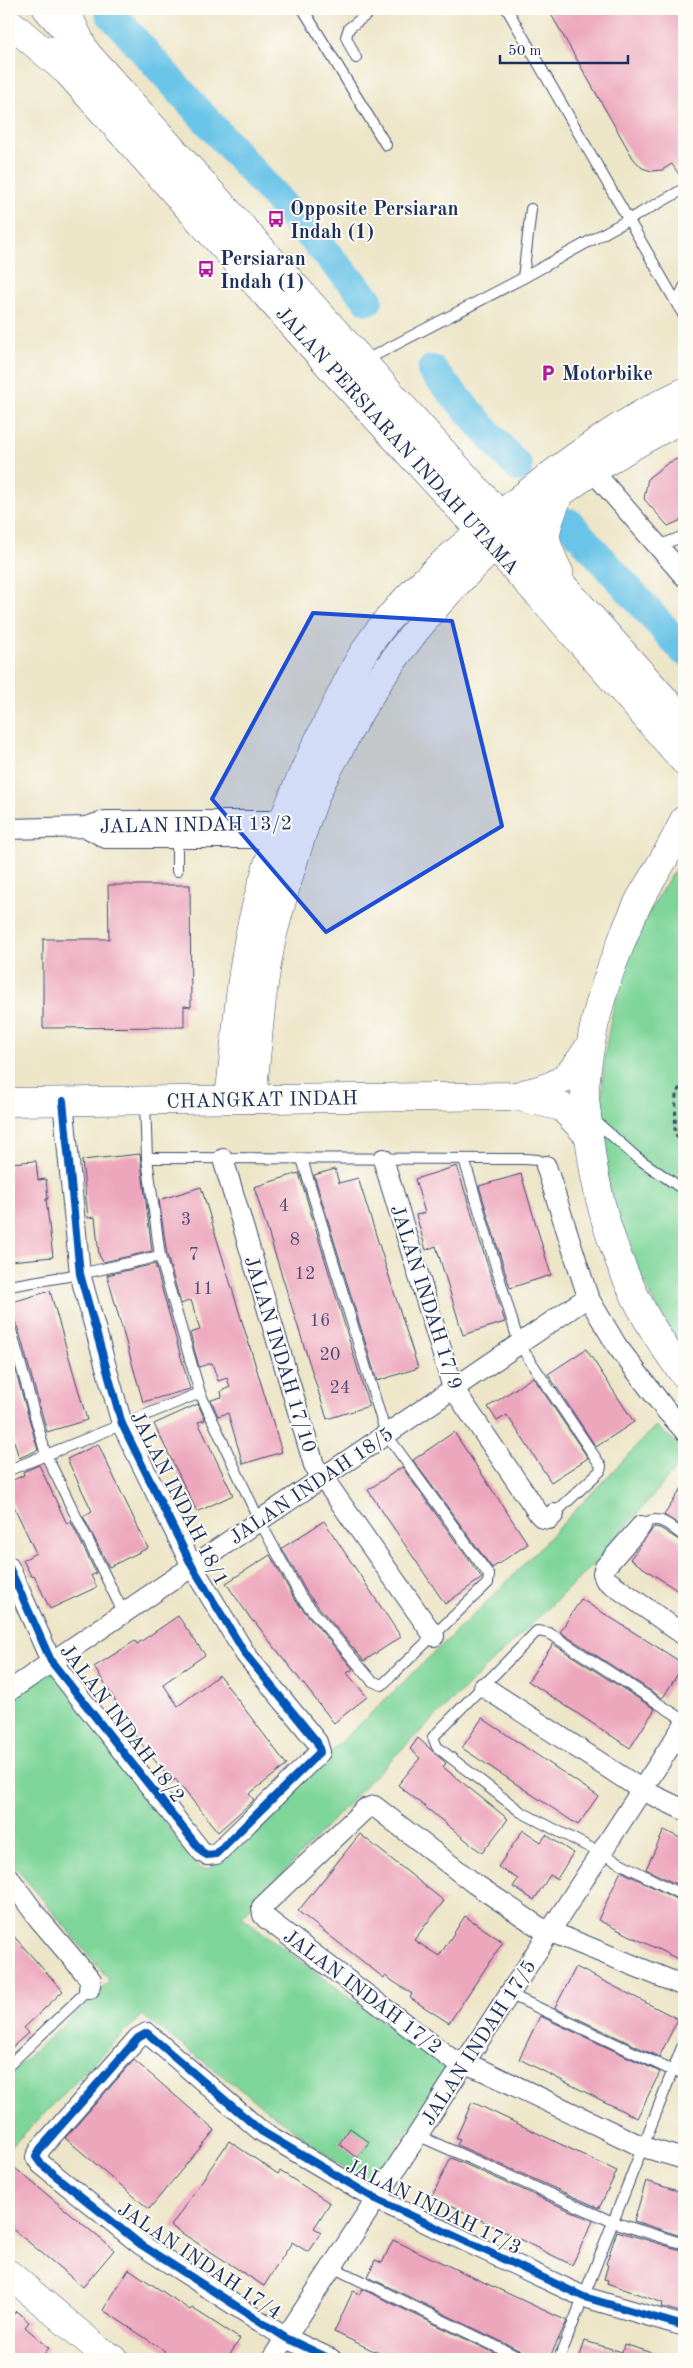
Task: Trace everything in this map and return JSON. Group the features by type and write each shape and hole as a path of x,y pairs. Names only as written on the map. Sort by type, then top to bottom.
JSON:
{"main road":[{"name":"JALAN PERSIARAN INDAH UTAMA","path":"12,9 341,379 432,458"},
{"name":"JALAN PERSIARAN INDAH UTAMA","path":"47,9 363,362 432,458 558,599 684,761"},
{"path":"65,9 86,53"},
{"path":"9,22 64,68"},
{"path":"430,593 497,531 623,425 684,392"},
{"path":"432,458 496,486 552,486 592,470 642,439 684,418"},
{"path":"240,1099 270,950 291,830 316,793 354,723 396,655 430,593 450,531 452,524 448,506 432,458"},
{"path":"552,486 545,542 558,599"},
{"path":"430,593 481,573 491,571 506,574 558,599"},
{"name":"JALAN PERSIARAN INDAH UTAMA","path":"558,599 684,721"},
{"path":"681,831 640,901 618,948 602,996 585,1088 588,1125 599,1201 613,1244 633,1291 649,1322 684,1374"},
{"name":"CHANGKAT INDAH","path":"515,1096 561,1082 574,1071 592,1042"},
{"name":"CHANGKAT INDAH","path":"9,1102 515,1096 562,1107 588,1125"},
{"path":"9,2274 102,2356"}],"street":[{"path":"592,470 684,576"},
{"name":"JALAN INDAH 13/2","path":"9,829 86,827 105,821 291,830"},
{"name":"JALAN INDAH 13/2","path":"86,827 106,838 177,838 291,830"},
{"name":"JALAN INDAH 18/1","path":"63,1101 80,1274 122,1424 192,1566 246,1654 317,1742 320,1752 216,1854"},
{"name":"JALAN INDAH 17/10","path":"223,1159 314,1465 324,1476 434,1636"},
{"name":"JALAN INDAH 17/9","path":"383,1159 453,1388 539,1514 543,1518 550,1518 554,1514"},
{"path":"546,1166 588,1297 617,1346 665,1409 684,1430"},
{"name":"JALAN INDAH 18/5","path":"9,1691 588,1297"},
{"path":"641,1526 605,1567 602,1573 605,1580 684,1635"},
{"name":"JALAN INDAH 18/2","path":"9,1567 51,1661 202,1852 207,1855 216,1854"},
{"path":"484,1687 642,1790 684,1810"},
{"name":"JALAN INDAH 17/5","path":"272,2359 684,1725"},
{"name":"JALAN INDAH 17/2","path":"550,1930 539,1927 475,1884 374,1806 365,1809 266,1901 262,1907 263,1915 450,2058 465,2062 642,2147 684,2159"},
{"path":"9,1878 39,1919 91,1980 89,1989"},
{"path":"550,1930 684,1986"},
{"name":"JALAN INDAH 17/4","path":"147,2033 138,2038 41,2148 36,2157 41,2164 140,2244 286,2338 331,2359"},
{"name":"JALAN INDAH 17/3","path":"147,2033 261,2131 376,2200 584,2297 684,2326"}],"lane":[{"path":"303,9 386,145"},
{"path":"356,58 346,37 350,28 374,9"},
{"path":"507,9 684,316"},
{"path":"363,362 523,278 684,189"},
{"path":"523,278 531,210"},
{"path":"677,304 684,287"},
{"path":"658,546 684,536"},
{"path":"177,838 177,872"},
{"path":"145,1100 147,1158 160,1256 200,1393 259,1520 302,1597 376,1684 386,1682 488,1583 490,1575 386,1434 302,1159"},
{"path":"588,1125 684,1190"},
{"path":"147,1158 538,1160 546,1166"},
{"path":"464,1159 519,1344 601,1466 600,1471 554,1514"},
{"path":"9,1286 80,1274 160,1256"},
{"path":"9,1324 46,1455 123,1612"},
{"path":"9,1470 200,1393"},
{"path":"641,1526 649,1520 657,1519 684,1536"},
{"path":"684,1720 543,1630 537,1631 433,1737 437,1747 521,1812 684,1896"},
{"path":"9,2065 89,1989"},
{"path":"510,1994 673,2071 684,2074"},
{"path":"559,2359 684,2042"},
{"path":"418,2135 613,2222 684,2244"},
{"path":"332,2267 522,2359"}],"path":[{"path":"684,1081 676,1094 675,1134 684,1146"}],"highlighted area":[{"path":"313,613 452,621 502,826 326,932 212,799"}],"green space":[{"path":"684,857 684,1352 662,1317 624,1238 612,1198 605,1153 602,1108 604,1063 611,1020 622,977 638,935 659,895"},
{"path":"656,1426 684,1449 684,1459 596,1562 371,1779 242,1917 447,2070 371,2188 142,2015 9,2149 9,2075 110,1981 9,1859 9,1697 49,1665 196,1864 201,1869 209,1869 495,1594"}],"building":[{"path":"548,9 684,9 684,182 672,164 662,170 652,171 642,168 633,158"},
{"path":"684,456 684,519 668,526 644,499 648,478 668,463"},
{"path":"108,885 190,885 191,1007 184,1006 184,1027 43,1028 43,939 109,939"},
{"path":"140,1154 152,1251 103,1262 99,1255 95,1217 88,1218 82,1160"},
{"path":"36,1161 38,1180 46,1179 48,1199 46,1199 53,1257 10,1261 9,1163"},
{"path":"457,1166 505,1322 463,1335 436,1246 426,1250 416,1215 425,1213 415,1179"},
{"path":"335,1169 339,1183 358,1178 418,1368 377,1381 314,1175"},
{"path":"299,1173 369,1406 327,1419 254,1187"},
{"path":"521,1174 551,1275 510,1288 479,1186"},
{"path":"201,1187 282,1452 243,1464 228,1413 218,1416 211,1400 222,1397 221,1391 230,1387 227,1378 218,1381 212,1363 199,1367 190,1333 200,1330 191,1300 181,1304 167,1255 159,1200"},
{"path":"155,1264 190,1389 143,1402 107,1275"},
{"path":"50,1291 87,1420 47,1432 16,1321 9,1316 9,1303"},
{"path":"9,1348 38,1450 19,1458 14,1441 9,1443"},
{"path":"586,1349 634,1422 596,1447 548,1374"},
{"path":"533,1377 588,1458 551,1482 507,1415 497,1421 488,1407"},
{"path":"198,1404 205,1420 198,1422 233,1495 197,1512 154,1424"},
{"path":"454,1432 528,1544 492,1568 413,1460"},
{"path":"98,1444 148,1548 109,1567 83,1516 92,1511 67,1459"},
{"path":"39,1465 67,1524 71,1522 96,1573 91,1576 97,1587 50,1609 34,1575 31,1576 23,1560 36,1553 9,1496 9,1482 24,1475 23,1472"},
{"path":"402,1467 482,1578 445,1604 368,1490"},
{"path":"684,1485 684,1528 664,1515"},
{"path":"324,1521 401,1637 364,1661 307,1593 282,1548"},
{"path":"654,1527 660,1528 684,1543 684,1595 630,1559"},
{"path":"270,1555 295,1600 353,1669 347,1673 367,1697 334,1723 253,1622 226,1583"},
{"path":"581,1599 684,1664 662,1698 560,1632"},
{"path":"178,1616 205,1655 163,1684 178,1706 219,1675 287,1765 249,1794 254,1800 218,1832 175,1779 172,1782 128,1727 131,1725 94,1667 135,1641 137,1644"},
{"path":"553,1644 655,1709 630,1748 528,1681"},
{"path":"482,1718 598,1796 578,1825 462,1748"},
{"path":"418,1738 446,1763 443,1767 508,1819 482,1853 398,1785 420,1758 410,1749"},
{"path":"523,1830 541,1842 546,1835 573,1853 557,1879 550,1875 534,1900 513,1887 518,1879 498,1867"},
{"path":"664,1830 684,1840 684,1888 646,1869"},
{"path":"360,1834 444,1901 414,1940 439,1956 465,1916 503,1942 449,2023 410,1998 412,1994 385,1976 384,1978 298,1911"},
{"path":"621,1871 684,1903 684,1962 598,1920"},
{"path":"9,1931 63,1991 24,2028 28,2033 9,2050"},
{"path":"576,1967 678,2019 659,2057 555,2008"},
{"path":"540,2016 660,2072 637,2118 519,2059"},
{"path":"134,2060 215,2130 149,2209 65,2138"},
{"path":"472,2102 617,2171 599,2208 457,2145 460,2139 456,2138"},
{"path":"350,2128 369,2142 357,2158 339,2144"},
{"path":"229,2141 278,2174 280,2171 330,2203 314,2228 321,2232 308,2252 292,2242 264,2286 171,2226"},
{"path":"451,2158 593,2221 572,2265 432,2196"},
{"path":"9,2163 114,2250 83,2287 9,2226"},
{"path":"646,2181 684,2193 684,2237 634,2221"},
{"path":"617,2231 684,2251 684,2299 680,2312 662,2307 663,2303 607,2283 608,2280 604,2279 608,2265 606,2264"},
{"path":"393,2240 567,2321 549,2359 529,2359 525,2353 368,2277 375,2260 382,2263"},
{"path":"129,2269 190,2310 192,2308 240,2339 227,2359 173,2359 163,2353 165,2351 103,2310"},
{"path":"362,2289 507,2359 391,2359 334,2332 353,2291 360,2294"},
{"path":"16,2311 29,2322 25,2327 49,2348 40,2359 9,2359 9,2320"},
{"path":"585,2341 622,2352 624,2344 662,2356 661,2359 579,2359"}],"waterway":[{"path":"110,13 368,300"},
{"path":"432,370 518,467"},
{"path":"569,523 684,651"}],"cycle path":[{"path":"9,1567 51,1661 202,1852 207,1855 216,1854 320,1752 317,1742 246,1655 192,1566 122,1424 80,1274 63,1101"},
{"path":"331,2359 286,2338 140,2244 41,2164 36,2157 41,2148 138,2038 147,2033 261,2131 376,2199 584,2297 684,2326"}],"place":[{"name":"Opposite Persiaran Indah (1)","path":"276,219"},
{"name":"Persiaran Indah (1)","path":"206,269"},
{"name":"Motorbike","path":"548,373"}]}
